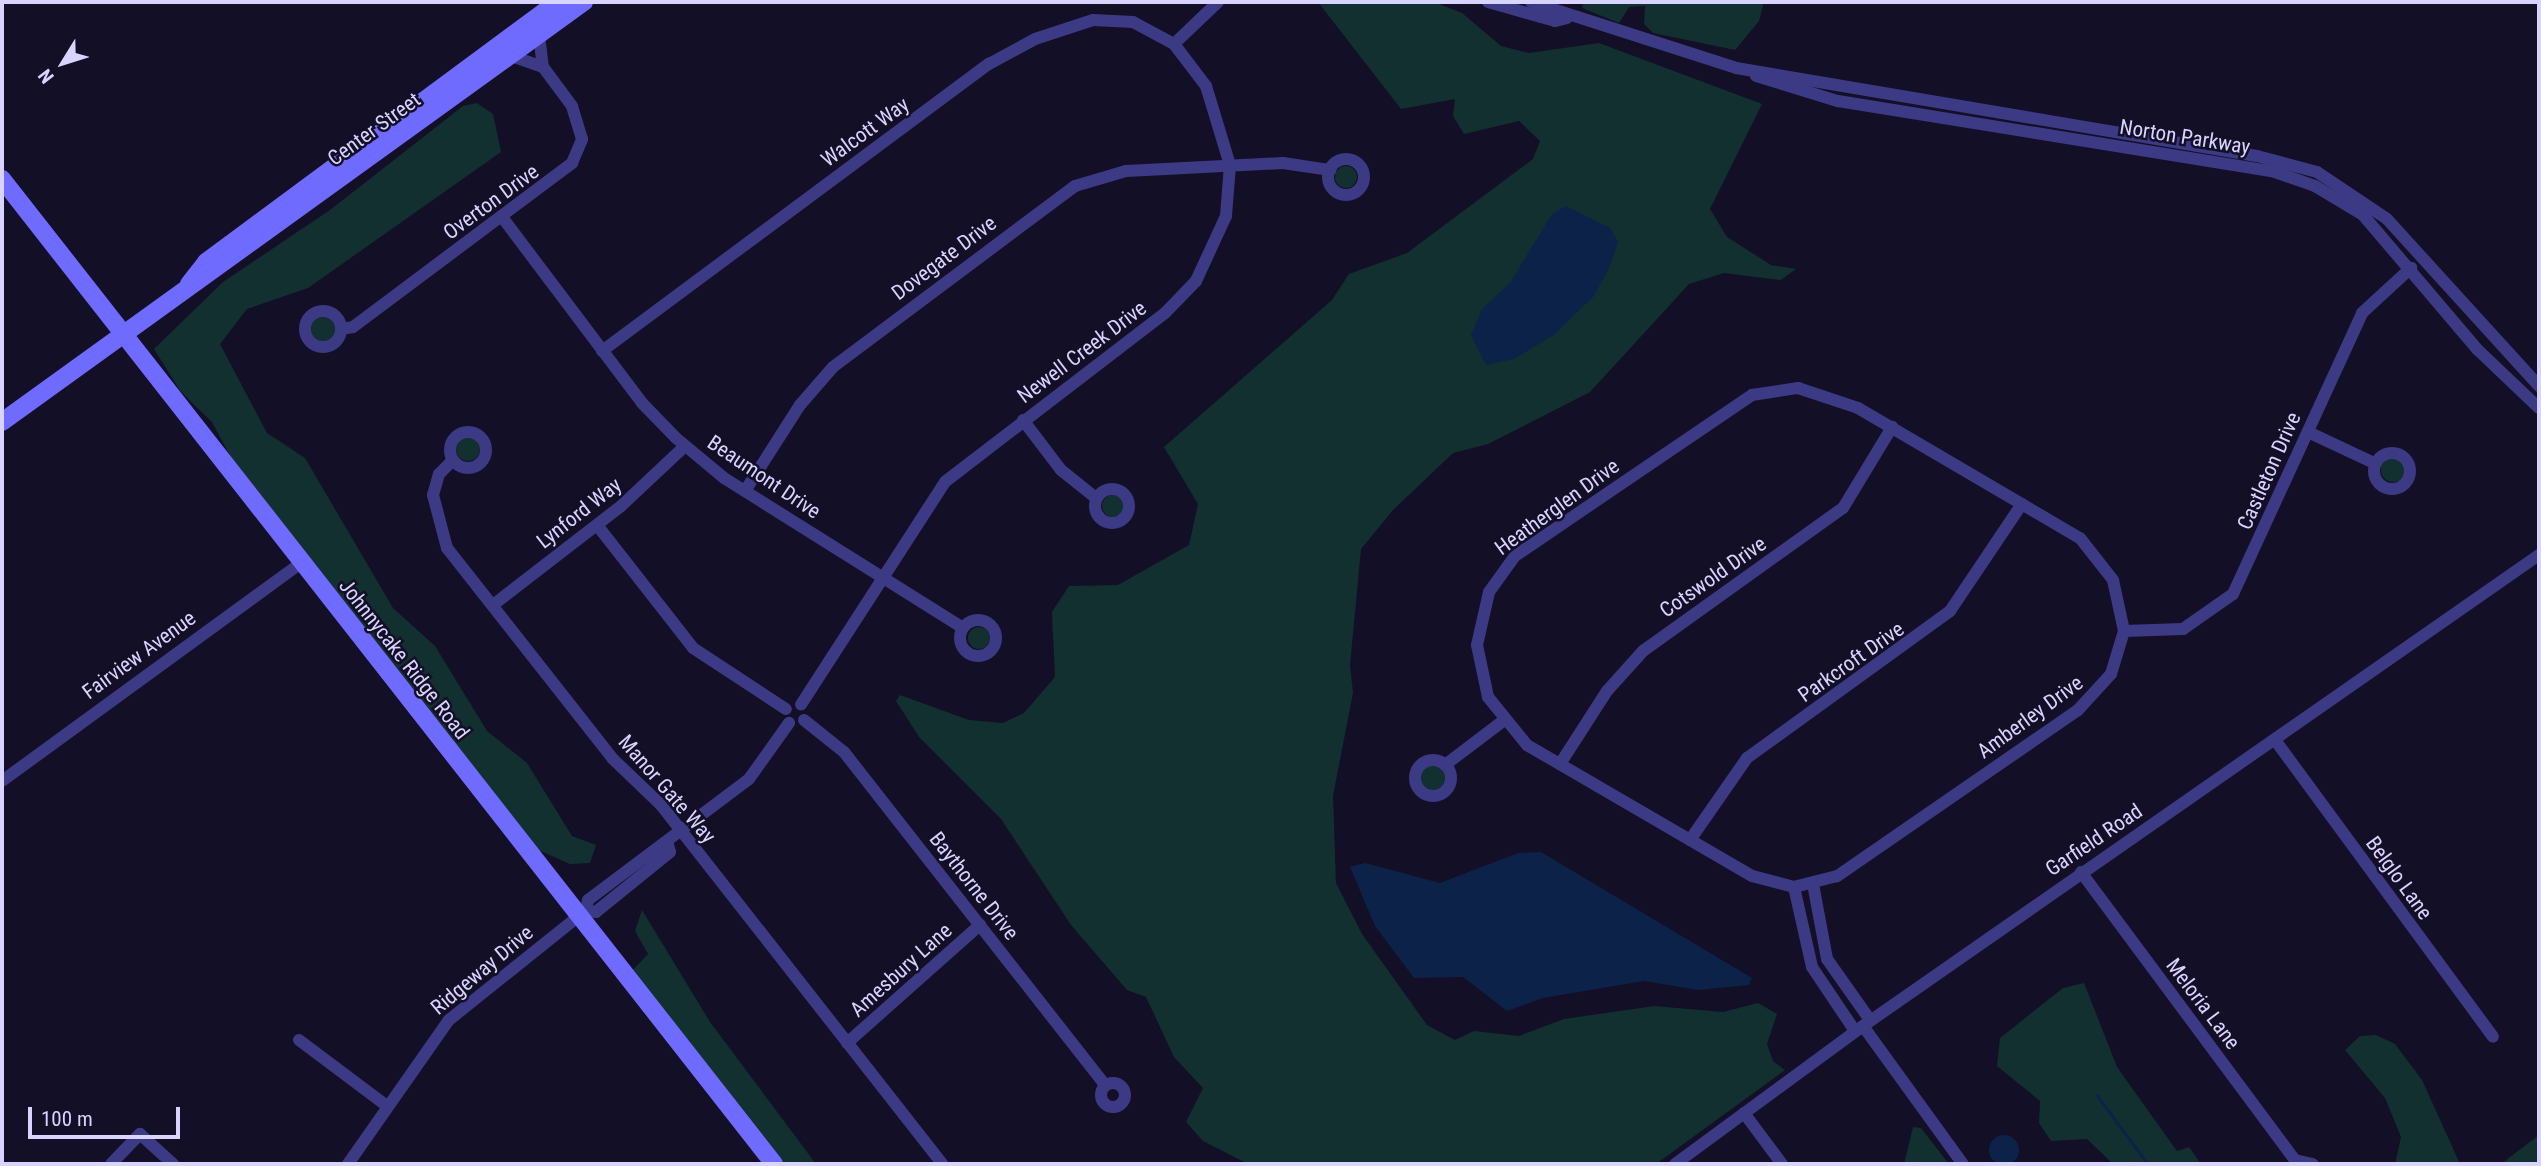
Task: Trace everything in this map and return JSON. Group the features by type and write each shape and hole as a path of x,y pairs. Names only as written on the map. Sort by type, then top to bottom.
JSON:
{"main road":[{"name":"Center Street","path":"187,286 206,262 556,2"},
{"name":"Center Street","path":"2,422 187,286 215,274 584,2"},
{"name":"Johnnycake Ridge Road","path":"2,179 301,563 582,914 774,1164"}],"street":[{"path":"1174,44 1218,2"},
{"name":"Norton Parkway","path":"1488,2 1555,21 1567,18"},
{"name":"Norton Parkway","path":"1531,2 1567,18 1838,101 2272,171 2355,210 2411,268 2478,350 2539,408"},
{"name":"Walcott Way","path":"602,351 1006,52 1075,24 1107,19 1148,26 1174,44"},
{"name":"Overton Drive","path":"341,329 354,327 566,169 581,147 578,116 543,67 539,35"},
{"name":"Newell Creek Drive","path":"801,705 881,576 945,482 1187,292 1221,231 1230,165 1216,106 1174,44"},
{"path":"511,57 543,67"},
{"name":"Norton Parkway","path":"1736,68 2257,156 2317,172 2386,219 2539,386"},
{"name":"Dovegate Drive","path":"745,491 800,405 833,367 1068,190 1117,172 1230,165 1330,170"},
{"name":"Beaumont Drive","path":"502,217 602,351 685,446 745,491 963,628"},
{"name":"Castleton Drive","path":"2124,631 2183,629 2225,604 2362,313 2411,268"},
{"name":"Amberley Drive","path":"1784,389 1829,394 1892,427 2080,538 2113,580 2124,631 2111,674 2090,701 1859,861 1804,886"},
{"name":"Heatherglen Drive","path":"1784,389 1752,396 1722,413 1505,566 1481,613 1477,645 1481,680 1503,721 1560,764 1752,876 1804,886"},
{"path":"1023,420 1061,470 1096,498"},
{"name":"Cotswold Drive","path":"1560,764 1637,657 1843,508 1892,427"},
{"path":"2308,432 2376,464"},
{"name":"Lynford Way","path":"493,605 597,525 685,446"},
{"name":"Manor Gate Way","path":"453,460 434,485 438,526 447,548 613,759 683,834 942,1164"},
{"name":"Parkcroft Drive","path":"1690,840 1747,758 1950,611 2022,504"},
{"path":"597,525 693,648 786,709 789,723"},
{"name":"Garfield Road","path":"1675,1164 1863,1026 2081,872 2539,555"},
{"name":"Fairview Avenue","path":"2,781 301,563"},
{"path":"582,914 588,900 661,843 668,845 683,834 749,779 789,723 804,720 801,705 786,709"},
{"name":"Baythorne Drive","path":"804,720 844,752 1105,1085"},
{"path":"1445,765 1503,721"},
{"name":"Belglo Lane","path":"2275,740 2493,1037"},
{"name":"Meloria Lane","path":"2081,872 2294,1162 2313,1164"},
{"path":"1804,886 1812,967 1863,1026 1963,1164"},
{"path":"1804,886 1827,959 1863,1026"},
{"name":"Ridgeway Drive","path":"348,1164 449,1020 582,914"},
{"name":"Amesbury Lane","path":"847,1043 980,925"},
{"path":"299,1041 387,1106"},
{"path":"1745,1113 1782,1164"},
{"path":"111,1164 141,1135 173,1164"}],"green space":[{"path":"1318,2 1434,2 1462,13 1501,46 1529,53 1599,43 1762,104 1710,209 1727,237 1771,265 1796,269 1781,280 1724,273 1689,284 1590,392 1488,444 1453,453 1393,510 1361,549 1350,665 1353,693 1333,796 1336,883 1362,934 1427,1025 1455,1040 1474,1031 1519,1036 1564,1019 1654,1006 1723,1012 1758,1003 1777,1014 1767,1044 1773,1061 1785,1070 1656,1164 1248,1164 1203,1141 1186,1122 1203,1088 1174,1057 1146,997 1127,990 1071,925 1001,819 919,737 896,701 900,695 969,720 1003,723 1024,713 1055,677 1052,612 1069,586 1118,585 1189,545 1198,504 1164,447 1332,300 1349,274 1407,253 1533,159 1540,141 1519,121 1464,134 1453,116 1455,99 1401,109"},
{"path":"1583,2 1764,2 1759,21 1735,50 1653,33 1644,24 1645,6 1629,7 1619,23 1582,8"},
{"path":"477,103 493,114 501,152 308,288 247,309 220,344 267,433 305,458 393,608 435,646 487,731 527,763 572,836 596,845 590,863 570,864 527,845 235,465 212,422 181,392 154,349 223,282 330,210 463,106"},
{"path":"1342,166 1350,166 1357,173 1357,181 1350,188 1342,188 1335,181 1335,173"},
{"path":"323,317 334,324 335,329 328,340 323,341 312,334 311,329 318,318"},
{"path":"468,437 479,444 480,449 473,460 468,461 457,454 456,449 463,438"},
{"path":"2393,458 2402,461 2405,470 2402,479 2393,482 2384,479 2381,470 2384,461"},
{"path":"1109,495 1117,495 1124,502 1124,510 1117,517 1109,517 1102,510 1102,502"},
{"path":"979,627 987,630 990,638 987,646 979,649 971,646 968,638 971,630"},
{"path":"1432,765 1441,769 1445,778 1441,787 1432,791 1423,787 1419,778 1423,769"},
{"path":"642,910 710,1022 816,1164 782,1164 629,974 648,954 635,931"},
{"path":"2084,983 2117,1067 2177,1151 2189,1147 2201,1164 2113,1164 2087,1139 2051,1141 2039,1123 2040,1101 1997,1066 2000,1038 2063,988"},
{"path":"2376,1035 2395,1044 2422,1080 2460,1164 2395,1164 2401,1137 2385,1098 2345,1050 2360,1036"},
{"path":"1913,1127 1921,1128 1949,1164 1904,1164"},
{"path":"2539,1135 2539,1164 2501,1164"}],"water":[{"path":"1566,206 1610,228 1618,242 1610,266 1594,296 1555,334 1514,359 1486,365 1471,335 1482,309 1510,283 1552,214"},
{"path":"1541,852 1752,978 1749,985 1698,990 1644,981 1543,998 1507,1011 1463,977 1414,978 1375,926 1350,867 1365,863 1440,883 1518,853"},
{"path":"2004,1135 2015,1139 2019,1150 2015,1161 2004,1165 1993,1161 1989,1150 1993,1139"}],"waterway":[{"path":"2097,1095 2148,1164"}]}
